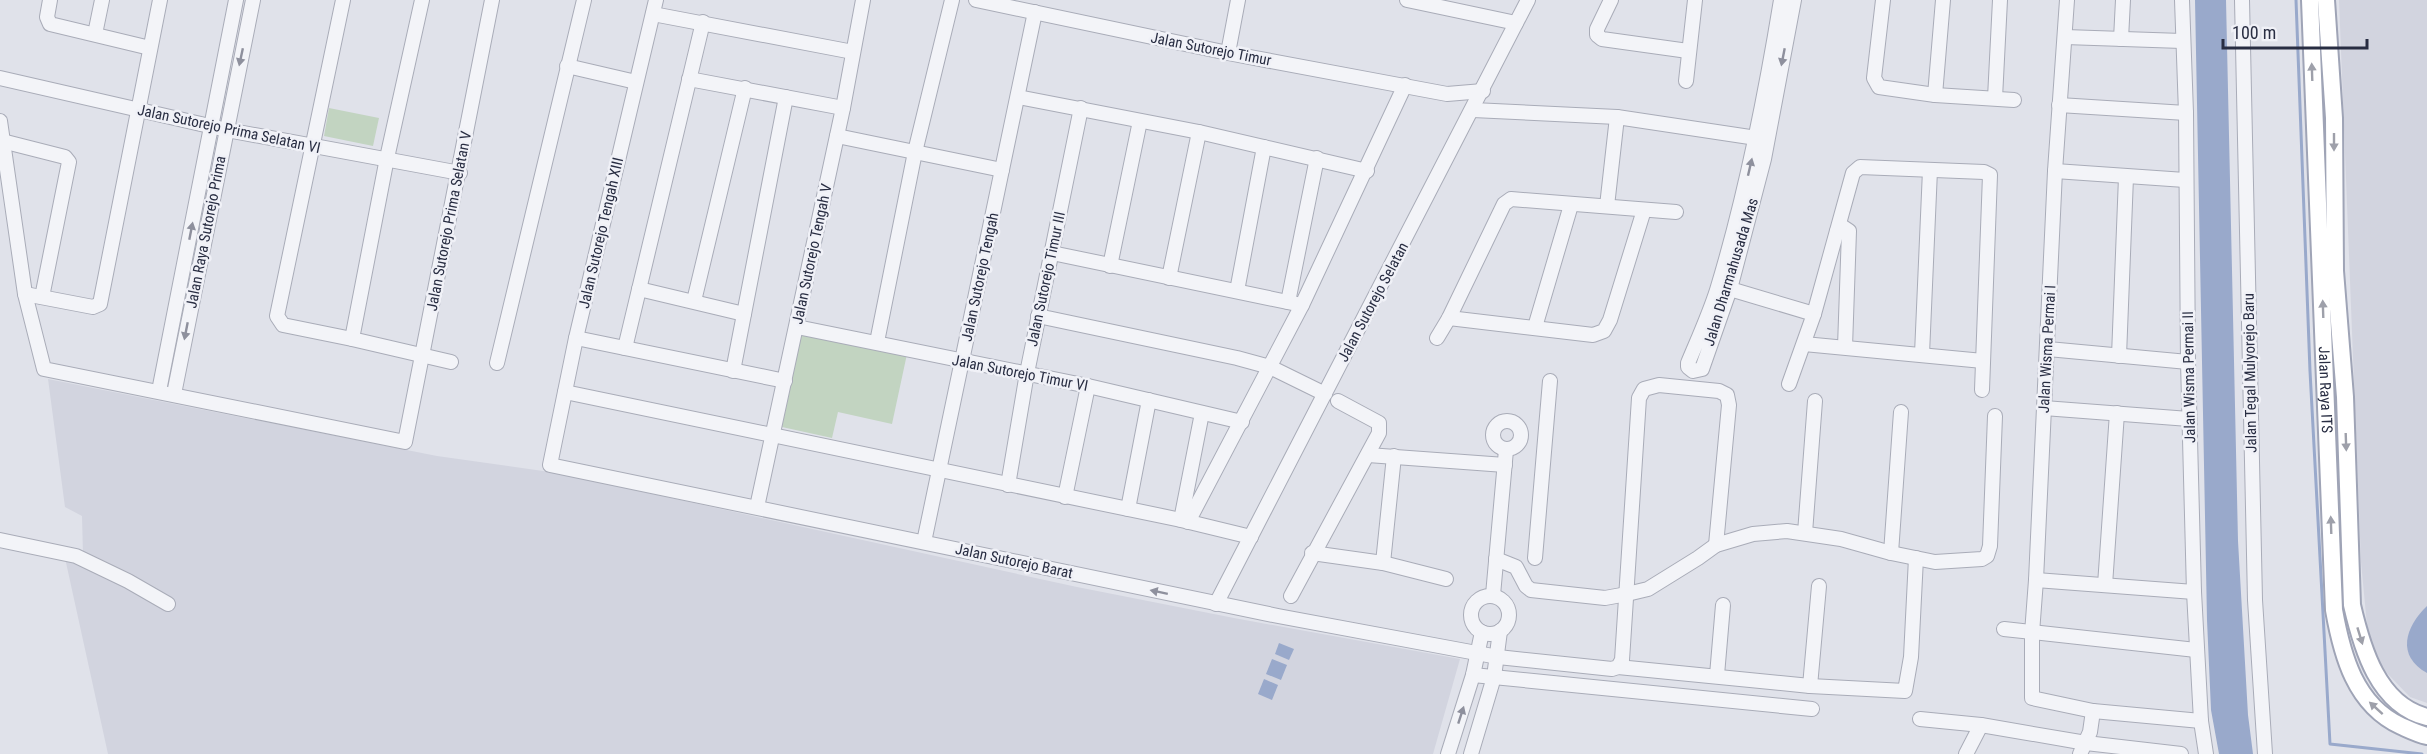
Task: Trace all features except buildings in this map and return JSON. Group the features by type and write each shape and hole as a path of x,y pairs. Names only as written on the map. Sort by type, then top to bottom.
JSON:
{"main road":[{"name":"Jalan Raya ITS","path":"2310,0 2334,610 2340,645 2352,675 2367,700 2391,721 2427,736"},
{"name":"Jalan Raya ITS","path":"2326,0 2334,118 2335,260 2345,405 2352,597 2359,636 2371,665 2384,686 2400,705 2427,717"},
{"path":"2313,101 2333,100"},
{"path":"2315,118 2334,118"},
{"path":"2326,389 2344,386"},
{"path":"2327,406 2345,405"}],"street":[{"path":"50,0 47,17 50,24 150,48"},
{"path":"95,34 102,0"},
{"path":"25,294 93,307 100,304 160,0"},
{"name":"Jalan Raya Sutorejo Prima","path":"159,391 236,0"},
{"name":"Jalan Raya Sutorejo Prima","path":"174,394 253,0"},
{"path":"344,0 277,318 283,326 452,362"},
{"path":"352,339 387,158 422,0"},
{"name":"Jalan Sutorejo Prima Selatan V","path":"174,394 405,442 460,172 492,0"},
{"path":"498,363 584,0"},
{"name":"Jalan Sutorejo Tengah V","path":"757,507 843,108 863,0"},
{"path":"877,342 915,152 952,0"},
{"name":"Jalan Sutorejo Timur","path":"976,0 1228,53 1447,94 1483,91"},
{"path":"1228,53 1238,0"},
{"path":"1407,0 1516,23"},
{"name":"Jalan Sutorejo Selatan","path":"1216,604 1251,537 1331,398 1528,0"},
{"path":"1611,0 1597,29 1597,35 1602,39 1688,51"},
{"path":"1686,81 1695,0"},
{"name":"Jalan Dharmahusada Mas","path":"1781,0 1762,139 1716,293 1688,363 1688,368 1693,371 1702,369 1730,289 1794,0"},
{"path":"1884,0 1874,78 1879,87 1935,95 2014,100"},
{"path":"1935,95 1943,0"},
{"path":"1995,98 2001,0"},
{"name":"Jalan Wisma Permai I","path":"2067,0 2055,171 2048,349 2032,633 2032,698 2088,732"},
{"path":"2121,39 2123,0"},
{"name":"Jalan Wisma Permai II","path":"2182,0 2194,592 2201,721 2206,754"},
{"name":"Jalan Tegal Mulyorejo Baru","path":"2242,0 2254,600 2265,749"},
{"path":"655,7 703,22 853,52"},
{"name":"Jalan Sutorejo Tengah XIII","path":"551,465 549,460 576,338 655,7"},
{"name":"Jalan Sutorejo Tengah","path":"924,542 1035,12"},
{"path":"625,348 703,22"},
{"path":"2065,37 2182,41"},
{"path":"567,66 636,82"},
{"name":"Jalan Sutorejo Prima Selatan VI","path":"0,78 227,130 460,172"},
{"path":"689,79 843,108"},
{"path":"1185,521 1242,422 1302,305 1406,85"},
{"path":"694,301 745,88"},
{"name":"Jalan Sutorejo Timur","path":"1447,94 1473,110"},
{"path":"733,370 786,97"},
{"path":"1018,97 1199,132 1367,171"},
{"path":"2059,105 2186,113"},
{"name":"Jalan Sutorejo Timur III","path":"1008,485 1038,316 1081,108"},
{"path":"1473,110 1617,117 1762,139"},
{"path":"1608,206 1617,117"},
{"path":"0,121 25,294 42,367 46,370 174,394"},
{"path":"1110,266 1140,121"},
{"path":"1169,278 1199,132"},
{"path":"837,136 1002,170"},
{"path":"2,141 65,157 69,162 42,297"},
{"path":"1237,291 1264,147"},
{"path":"1288,302 1317,158"},
{"path":"1789,384 1814,314 1855,169 1860,167 1984,172 1990,175 1982,390"},
{"path":"1922,354 1930,170"},
{"path":"2055,171 2185,180"},
{"path":"2119,356 2126,177"},
{"path":"1437,338 1506,201 1510,199 1676,212"},
{"path":"1535,327 1571,205"},
{"path":"1449,318 1593,334 1604,331 1610,320 1644,210"},
{"path":"1837,231 1843,227 1849,231 1845,347"},
{"path":"1052,253 1302,305"},
{"path":"639,289 744,314"},
{"path":"1730,289 1814,314"},
{"path":"1038,316 1237,357 1270,367 1379,423 1379,433 1368,455 1312,553 1291,596"},
{"name":"Jalan Sutorejo Timur VI","path":"797,327 1088,386 1242,422"},
{"path":"576,338 784,381"},
{"path":"1804,344 1983,361"},
{"path":"2048,349 2188,362"},
{"path":"1535,558 1550,381"},
{"path":"1618,667 1622,660 1640,399 1644,389 1659,385 1719,392 1727,395 1729,405 1716,545"},
{"path":"1065,496 1088,386"},
{"path":"565,392 1185,521 1251,537"},
{"path":"1128,509 1149,400"},
{"path":"1806,532 1815,401"},
{"path":"2044,408 2189,419"},
{"path":"1891,553 1901,412"},
{"path":"1185,521 1202,413"},
{"path":"2105,585 2117,413"},
{"path":"1496,559 1516,567 1526,586 1531,590 1605,598 1648,588 1716,545 1753,534 1806,532 1916,558 1950,562 1982,559 1987,556 1990,546 1995,416"},
{"path":"1510,422 1518,427 1521,436 1515,447 1506,450 1497,446 1493,438 1497,425 1510,422"},
{"path":"1521,436 1545,438"},
{"path":"1493,596 1506,450"},
{"path":"1368,455 1505,465"},
{"path":"1383,563 1394,456"},
{"name":"Jalan Sutorejo Barat","path":"551,465 1216,604 1498,657 1612,669 1618,667 1717,675 1810,686 1905,691 1911,657 1916,558"},
{"path":"0,540 76,556 128,581 168,604"},
{"path":"1312,553 1383,563 1446,579"},
{"path":"2036,580 2194,592"},
{"path":"1810,686 1819,586"},
{"path":"1493,596 1504,602 1509,614 1508,621 1500,631 1482,632 1477,629 1471,618 1473,606 1481,597 1493,596"},
{"path":"1717,675 1723,604"},
{"path":"2004,629 2196,650"},
{"path":"1471,754 1494,676 1500,631"},
{"path":"1448,754 1473,675 1482,632"},
{"path":"1473,675 1812,710"},
{"path":"1920,719 2025,731 2088,732 2201,721"},
{"path":"1966,754 1981,725"},
{"path":"2088,732 2181,754"}],"shaded area":[{"path":"2339,0 2427,0 2427,703 2410,697 2384,670 2368,636 2361,562"},
{"path":"48,379 437,456 557,473 1077,587 1460,659 1433,754 108,754 65,558 83,555 82,516 65,507"}],"green space":[{"path":"329,108 379,118 373,146 324,136"},
{"path":"802,332 907,354 892,424 838,412 832,438 782,427"}],"water":[{"path":"2195,0 2226,0 2238,541 2248,715 2253,754 2219,754 2211,710 2207,620"},
{"path":"2427,606 2427,673 2411,658 2407,641 2413,623"},
{"path":"1279,643 1294,649 1289,660 1275,654"},
{"path":"1272,659 1287,665 1281,680 1266,674"},
{"path":"1264,679 1278,685 1272,700 1258,694"}],"waterway":[{"path":"2296,0 2310,371 2330,744 2422,754"}]}
